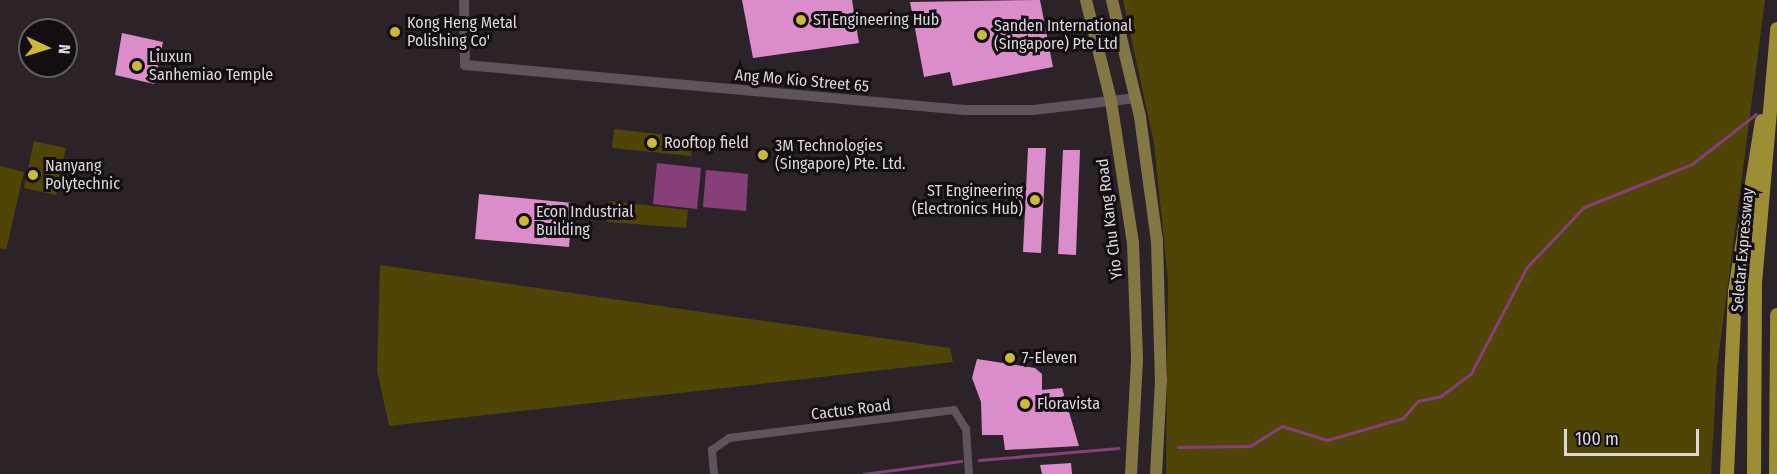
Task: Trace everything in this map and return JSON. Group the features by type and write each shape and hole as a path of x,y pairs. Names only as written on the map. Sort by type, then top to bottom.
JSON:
{"highway":[{"name":"Seletar Expressway","path":"1754,474 1752,359 1769,89 1777,29"},
{"path":"1727,474 1735,291 1769,89"},
{"path":"1776,474 1777,315"}],"main road":[{"name":"Yio Chu Kang Road","path":"1086,0 1111,101 1133,243 1137,360 1131,474"},
{"path":"1112,0 1136,98 1157,241 1161,352 1156,474"}],"street":[{"name":"Ang Mo Kio Street 65","path":"464,0 465,65 965,110 1136,98"},
{"name":"Cactus Road","path":"714,474 712,450 729,438 954,411 966,429 969,474"}],"shaded area":[{"path":"1123,0 1765,0 1717,368 1711,474 1166,474 1168,280 1154,143"},
{"name":"Rooftop field","path":"614,129 693,138 691,156 612,148"},
{"path":"34,141 66,148 56,195 24,188"},
{"name":"Rooftop field","path":"657,163 701,168 697,209 653,204"},
{"path":"0,166 24,172 6,250 0,248"},
{"name":"Rooftop field","path":"706,170 748,174 746,211 703,207"},
{"path":"609,201 688,210 686,228 607,222"},
{"path":"380,265 950,348 953,362 389,426 377,370"}],"building":[{"name":"ST Engineering Hub","path":"742,0 852,0 859,43 753,58"},
{"name":"Sanden International (Singapore) Pte Ltd","path":"1040,0 1053,67 953,86 950,72 924,77 910,2"},
{"name":"Liuxun Sanhemiao Temple","path":"122,33 163,42 154,84 115,75"},
{"name":"ST Engineering (Electronics Hub)","path":"1028,148 1046,148 1041,253 1023,252"},
{"name":"ST Engineering (Electronics Hub)","path":"1063,150 1080,150 1076,255 1058,254"},
{"name":"Econ Industrial Building","path":"479,194 573,203 569,247 475,239"},
{"name":"Floravista","path":"977,359 1035,368 1042,374 1042,390 1062,388 1079,446 1005,450 1003,435 982,435 981,402 972,378"},
{"path":"1071,463 1072,474 1042,474 1040,465"}],"waterway":[{"path":"1178,447 1250,446 1282,426 1327,440 1403,418 1418,401 1441,396 1471,373 1527,267 1584,207 1692,164 1756,114"},
{"path":"979,460 1118,448"},
{"path":"863,474 961,461"}],"place":[{"name":"ST Engineering Hub","path":"801,20"},
{"name":"Kong Heng Metal Polishing Co'","path":"395,32"},
{"name":"Sanden International (Singapore) Pte Ltd","path":"982,35"},
{"name":"Liuxun Sanhemiao Temple","path":"137,66"},
{"name":"Rooftop field","path":"652,143"},
{"name":"3M Technologies (Singapore) Pte. Ltd.","path":"763,155"},
{"name":"Nanyang Polytechnic","path":"33,175"},
{"name":"ST Engineering (Electronics Hub)","path":"1035,200"},
{"name":"Econ Industrial Building","path":"524,221"},
{"name":"7-Eleven","path":"1010,358"},
{"name":"Floravista","path":"1025,404"}]}
